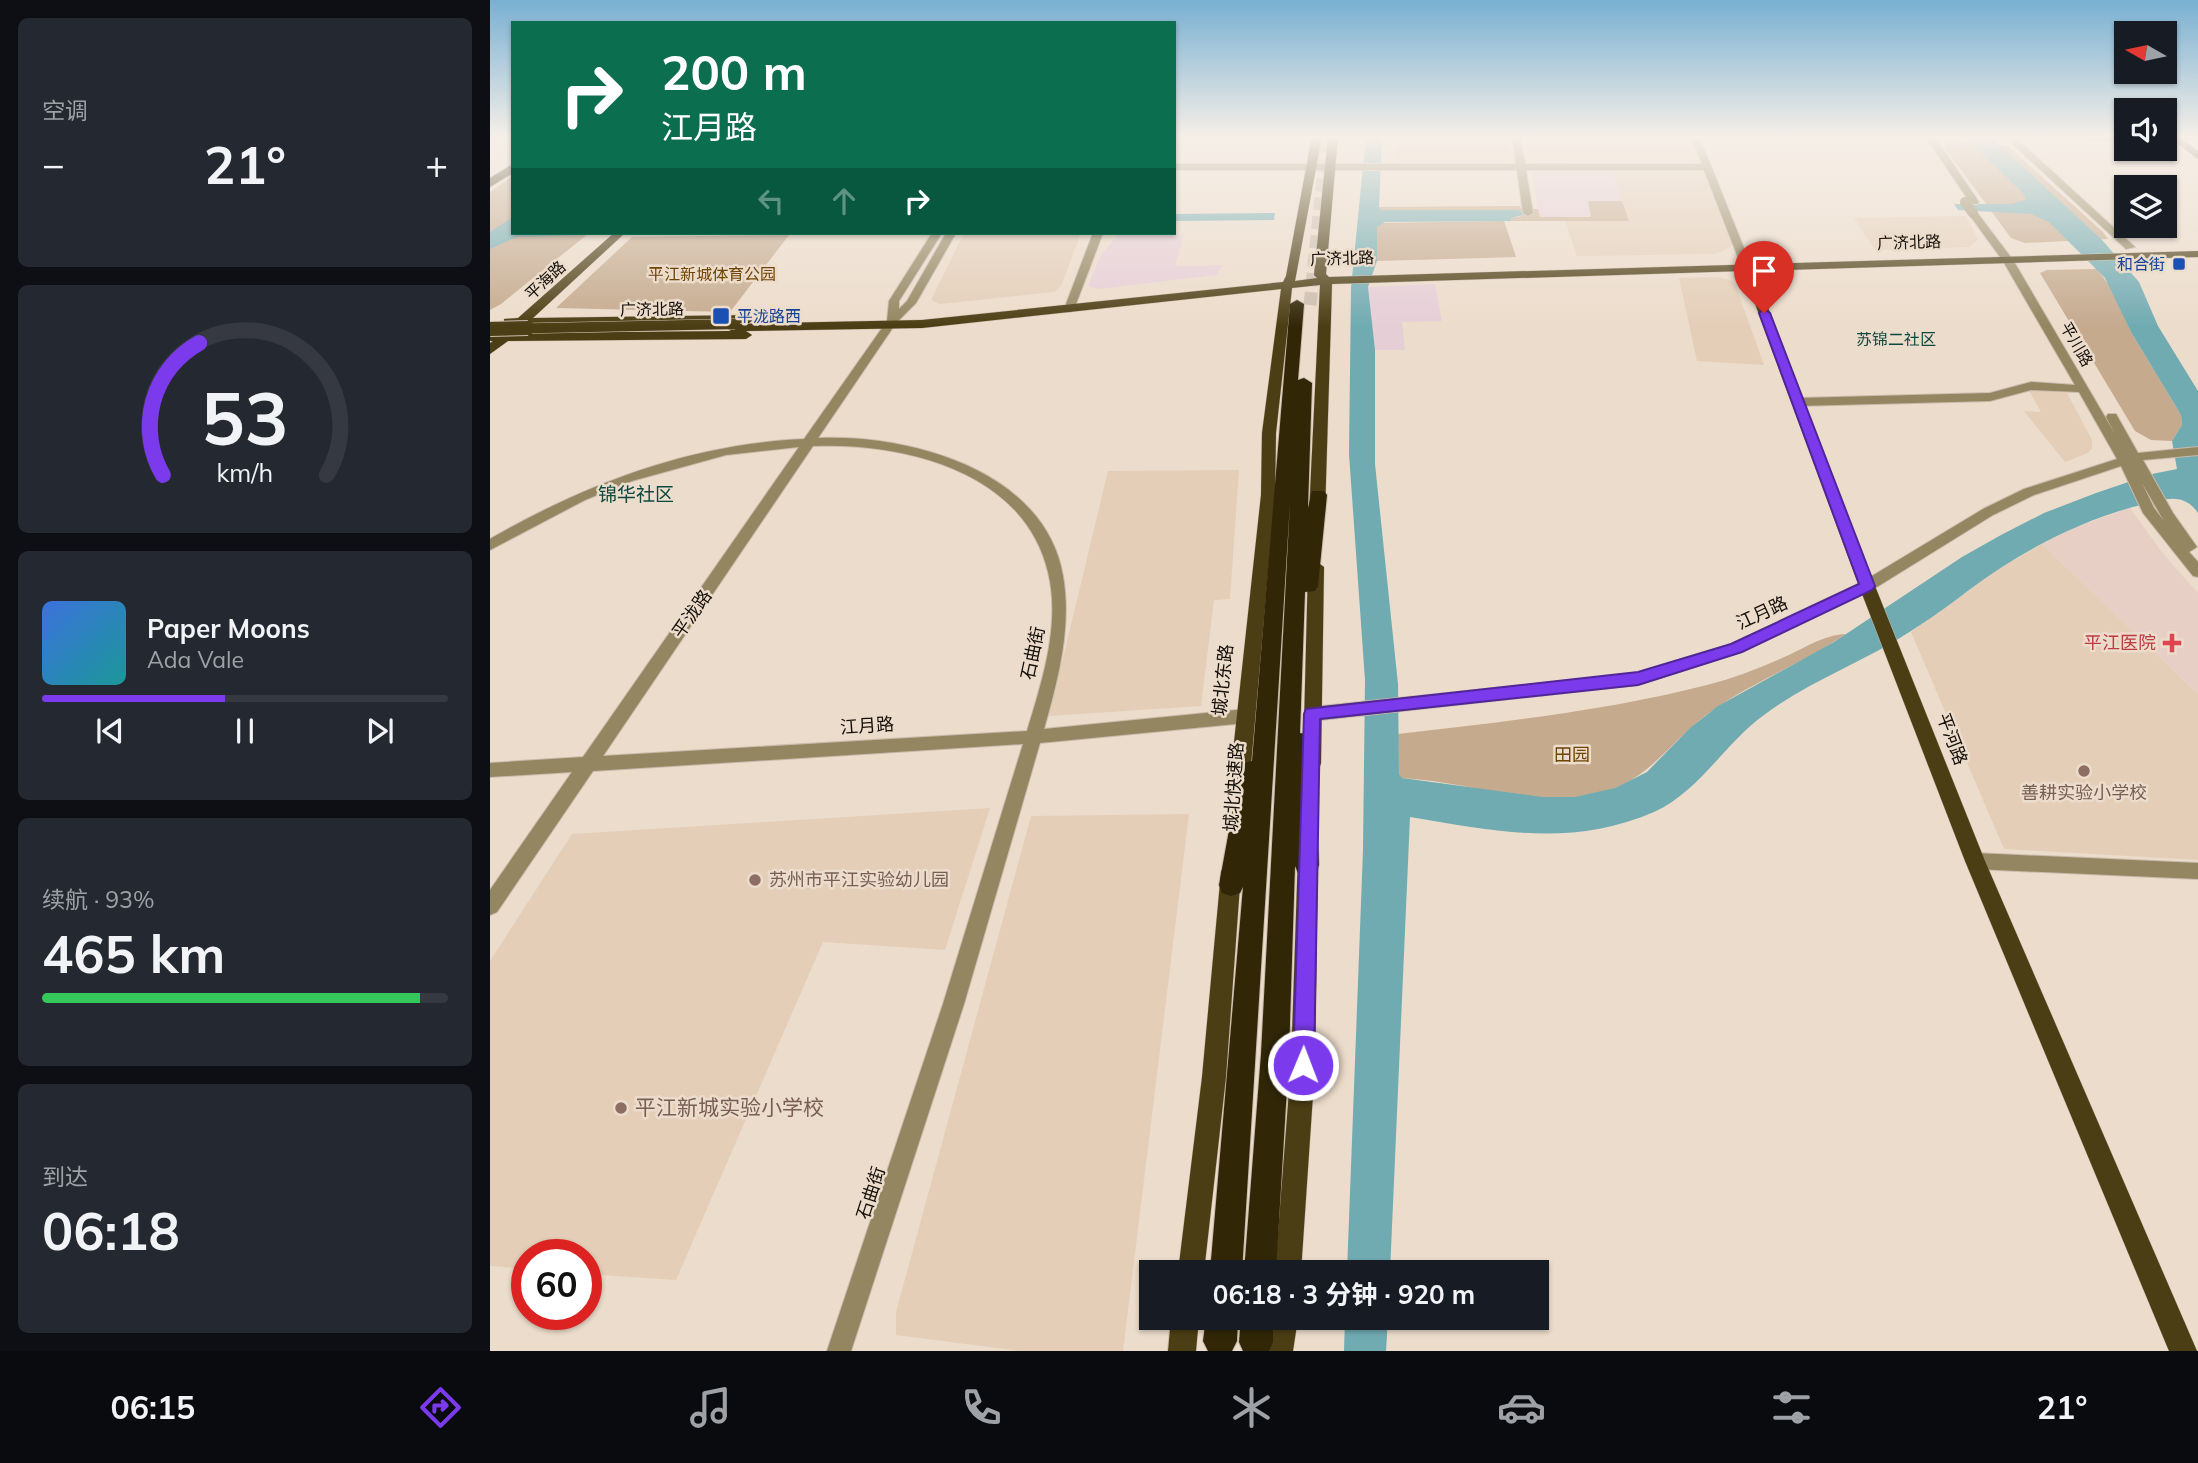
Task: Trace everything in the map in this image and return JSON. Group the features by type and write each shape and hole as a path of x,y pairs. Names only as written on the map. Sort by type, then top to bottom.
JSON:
{"highway":[{"name":"城北快速路","path":"1262,1260 1275,1054 1281,668 1296,293"},
{"path":"1268,495 1264,593 1281,668 1302,710 1307,865"},
{"path":"1231,885 1281,668 1308,588 1318,495"},
{"name":"城北快速路","path":"1227,1260 1281,668"}],"main road":[{"name":"城北东路","path":"1192,1260 1214,1077 1231,885 1232,841 1239,797 1268,495 1269,433 1296,293 1308,199"},
{"path":"1289,1260 1303,1065 1327,199"},
{"name":"平海路","path":"505,337 516,322 604,235"},
{"name":"平海路","path":"490,337 516,322 618,235"},
{"path":"2118,254 2130,247 2198,252"},
{"path":"2075,255 2198,252"},
{"path":"2075,255 2198,252"},
{"name":"广济北路","path":"2011,256 2033,261 2075,255"},
{"name":"广济北路","path":"490,337 734,326 891,324 1071,307 1296,293 1323,278 2075,255"},
{"name":"平河路","path":"1747,265 1867,586 1975,861 2183,1351"},
{"path":"490,322 861,317 891,324"},
{"path":"490,337 809,335 855,333 891,324"},
{"path":"1182,1351 1184,1330"}],"street":[{"path":"1526,199 1528,213"},
{"name":"平河路","path":"1720,199 1747,265"},
{"name":"平川路","path":"1968,199 2011,256 2133,465 2155,509 2198,572"},
{"name":"平川路","path":"1969,199 1974,207"},
{"path":"2077,199 2130,247"},
{"name":"平泷路","path":"891,324 894,301 936,235"},
{"name":"平泷路","path":"490,906 891,324 911,303 950,235"},
{"path":"1071,307 1097,235"},
{"name":"平川路","path":"2011,256 2083,389 2133,465"},
{"path":"1798,402 1990,397 2031,386 2083,389"},
{"name":"石曲街","path":"490,545 569,502 635,475 709,455 812,440 900,446 964,468 999,489 1022,510 1042,538 1055,570 1060,612 1055,652 977,934 839,1351"},
{"name":"江月路","path":"1312,714 1638,679 1736,648 1867,586 1988,512 2018,497 2133,465 2165,452 2198,451"},
{"name":"平川路","path":"2155,509 2198,557"},
{"name":"江月路","path":"490,770 1032,737 1246,716"},
{"path":"1975,861 2198,871"}],"shaded area":[{"path":"1537,199 1622,201 1588,201 1591,217 1540,217"},
{"path":"1621,199 1717,199 1733,243 1731,247 1716,254 1577,256 1565,221 1629,221"},
{"path":"1966,216 1978,239 1970,247 1875,250 1854,218"},
{"path":"963,235 1080,235 1061,286 1054,292 940,304 931,300"},
{"path":"1117,235 1184,235 1175,266 1222,265 1217,275 1098,289 1088,286 1101,255"},
{"path":"1719,277 1735,284 1764,365 1697,361 1679,278"},
{"path":"1435,284 1442,321 1402,322 1405,350 1375,350 1368,287"},
{"path":"2028,389 2067,393 2092,440 2092,448 2088,453 2065,462 2024,411 2041,412"},
{"path":"1239,470 1230,599 1214,600 1201,706 1049,716 1108,471"},
{"name":"平江医院","path":"2130,508 2164,555 2198,593 2198,694 2042,544 2073,528"},
{"name":"善耕实验小学校","path":"2042,544 2198,694 2198,860 2004,849 1911,632 2003,566"},
{"name":"平江新城实验小学校","path":"990,808 945,950 823,942 676,1280 602,1275 602,1239 511,1239 511,1268 490,1266 490,961 572,834"},
{"path":"1189,814 1123,1351 1019,1351 896,1335 896,1312 1031,816"}],"green space":[{"path":"490,199 511,199 511,235 587,235 501,304 490,310"},
{"path":"1982,199 2067,199 2108,239 2025,243 2011,238"},
{"path":"1588,201 1622,201 1629,221 1511,221 1511,218 1522,216 1520,211 1389,212 1379,207 1520,206 1521,209 1538,209 1540,217 1591,217"},
{"path":"1504,221 1516,257 1377,261 1377,227 1380,223"},
{"name":"平江新城体育公园","path":"789,235 730,312 556,308 632,237"},
{"path":"2097,269 2111,288 2131,332 2181,415 2182,425 2172,441 2151,440 2135,431 2040,273 2047,270"},
{"name":"田园","path":"1846,634 1716,708 1638,775 1601,793 1576,797 1532,797 1401,778 1399,774 1398,734 1553,715 1669,694 1736,676 1821,640"}],"water":[{"path":"1360,199 1379,199 1381,210 1521,211 1523,215 1511,218 1511,221 1385,222 1377,227 1377,261 1368,287 1375,350 1375,464 1398,684 1399,774 1402,778 1543,797 1575,797 1615,788 1647,772 1690,728 1718,706 1834,642 1962,557 2001,535 2044,513 2096,493 2152,474 2177,469 2172,441 2182,425 2181,415 2131,332 2105,278 2049,222 2031,214 1958,210 1954,204 2010,204 2026,199 2058,199 2102,240 2139,282 2158,326 2198,391 2198,513 2179,499 2157,501 2087,523 2035,548 2002,567 1893,642 1781,703 1736,739 1685,792 1654,812 1593,830 1563,833 1503,831 1410,817 1391,1260 1347,1260 1363,850 1365,680 1349,454 1351,288"},
{"path":"1275,213 1274,220 1176,221 1176,214"},
{"path":"511,218 511,235 589,235 517,237 490,249 490,232"},
{"path":"1345,1330 1387,1330 1386,1351 1344,1351"}],"tunnel":[{"path":"1310,305 1321,199"}],"place":[{"name":"和合街","path":"2179,264"},
{"name":"平泷路西","path":"721,316"},
{"name":"平江医院","path":"2172,643"},
{"name":"善耕实验小学校","path":"2084,771"},
{"name":"苏州市平江实验幼儿园","path":"755,880"},
{"name":"平江新城实验小学校","path":"621,1108"}],"district":[{"name":"苏锦二社区","path":"1896,339"},
{"name":"锦华社区","path":"636,494"}],"route":[{"path":"1303,1065 1312,714 1638,679 1736,648 1867,586 1764,313"}]}
